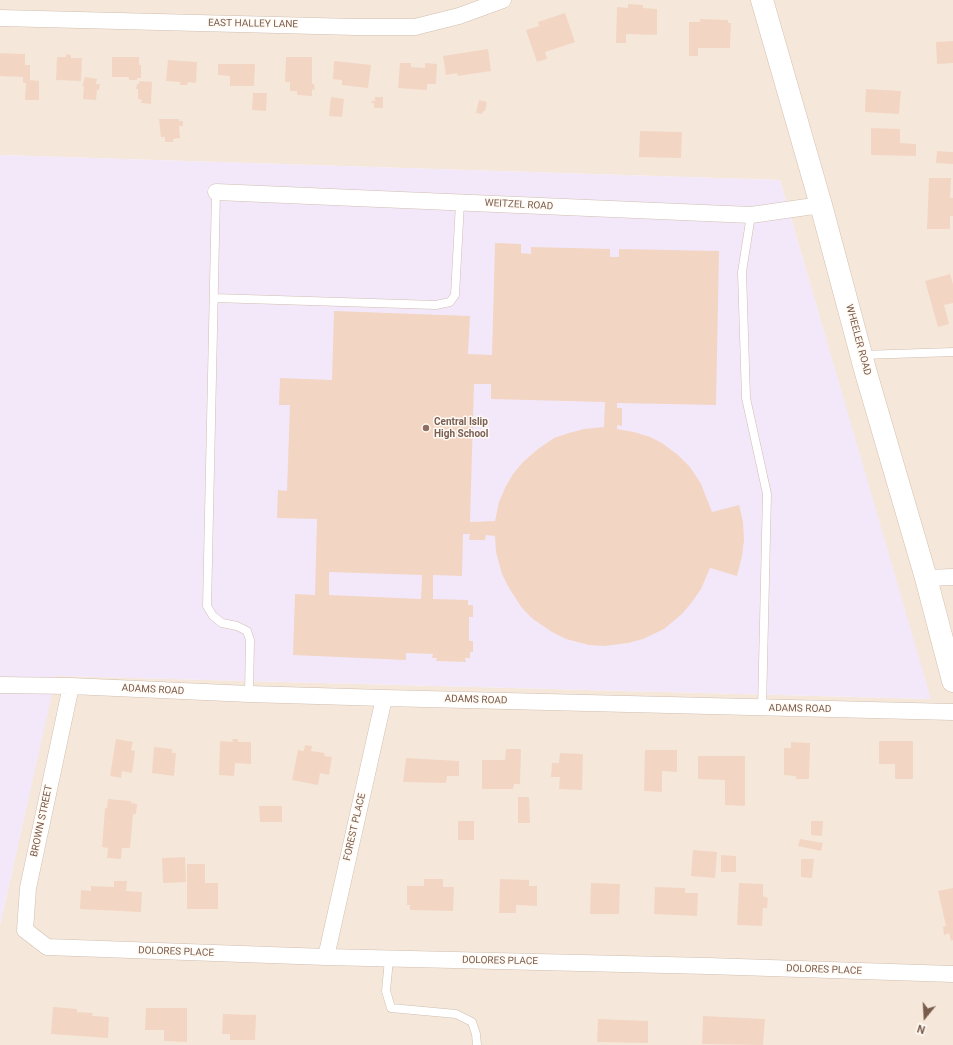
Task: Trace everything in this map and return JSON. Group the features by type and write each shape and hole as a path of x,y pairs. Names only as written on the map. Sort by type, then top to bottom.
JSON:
{"main road":[{"name":"WHEELER ROAD","path":"762,0 926,578 953,681"}],"street":[{"name":"EAST HALLEY LANE","path":"0,18 356,27 415,27 459,16 503,0"},
{"name":"WEITZEL ROAD","path":"216,192 751,216 821,205"},
{"path":"926,578 953,578"},
{"name":"ADAMS ROAD","path":"0,685 71,686 384,698 953,712"},
{"name":"BROWN STREET","path":"46,947 25,930 28,888 71,686"},
{"name":"FOREST PLACE","path":"326,957 384,698"},
{"name":"DOLORES PLACE","path":"46,947 326,957 708,966 953,974"}],"lane":[{"path":"216,192 207,606 213,616 222,623 237,626 247,632 250,640 249,694"},
{"path":"214,298 436,305 450,302 455,295 460,203"},
{"path":"751,216 742,272 746,398 767,494 762,708"},
{"path":"862,355 953,352"},
{"path":"389,958 386,991 391,1008 456,1014 472,1022 476,1034 477,1045"}],"shaded area":[{"path":"0,0 953,0 953,1045 0,1045 0,926 55,676 930,699 780,180 0,155"},
{"name":"Central Islip High School","path":"0,155 780,180 931,699 56,676 0,926"}],"building":[{"path":"628,4 643,5 643,8 657,9 657,35 626,34 626,43 616,43 617,7 628,8"},
{"path":"565,13 575,42 545,52 547,59 537,62 526,30 539,26 538,22"},
{"path":"700,19 728,20 728,23 731,23 730,48 698,48 698,56 689,56 689,22 700,22"},
{"path":"953,41 953,63 937,64 936,42"},
{"path":"488,49 491,71 458,76 457,73 446,75 443,56"},
{"path":"0,53 25,54 25,65 30,65 30,80 39,81 39,100 25,100 26,83 23,83 23,77 0,76"},
{"path":"66,54 71,55 71,58 82,58 81,81 56,80 57,57 66,57"},
{"path":"112,57 139,57 139,65 141,65 141,78 137,78 137,80 129,80 129,77 112,77"},
{"path":"286,57 312,57 312,84 314,84 315,90 312,89 312,96 297,95 297,91 290,91 290,82 285,82"},
{"path":"168,60 197,62 196,83 188,82 187,85 180,85 180,82 166,81"},
{"path":"334,61 371,65 368,88 342,85 342,80 333,79"},
{"path":"400,63 411,63 411,67 425,68 425,63 437,64 436,84 427,84 427,90 398,88"},
{"path":"218,64 255,64 254,86 230,86 230,76 218,75"},
{"path":"85,77 97,79 96,84 100,84 99,90 97,90 96,100 83,99 84,86 82,86"},
{"path":"139,81 152,82 151,104 141,103 142,100 138,99 138,89 136,89"},
{"path":"866,89 901,91 899,114 865,112"},
{"path":"253,93 267,93 266,111 252,110"},
{"path":"331,97 344,99 342,117 329,116"},
{"path":"375,97 383,97 383,108 374,108 374,103 371,103 372,101 375,101"},
{"path":"479,100 487,102 485,111 483,111 482,114 476,113"},
{"path":"159,119 179,119 179,121 183,121 183,126 179,126 180,138 173,139 173,142 165,142 165,137 161,137"},
{"path":"871,128 900,129 900,143 916,144 916,156 871,155"},
{"path":"640,131 682,132 681,158 639,157"},
{"path":"937,151 953,152 953,164 936,163"},
{"path":"929,178 951,178 950,198 953,198 953,216 950,216 950,229 927,229"},
{"path":"495,243 521,244 521,253 531,254 531,247 610,249 610,257 619,257 619,249 719,251 716,405 617,403 617,408 622,408 622,426 617,425 617,429 650,437 662,443 678,455 690,467 701,484 712,512 739,505 743,522 744,540 737,576 710,568 701,589 692,602 682,614 664,629 643,639 628,643 604,646 589,645 566,639 552,632 533,619 522,608 502,574 496,552 495,536 486,535 485,540 469,540 470,534 463,534 462,576 433,575 433,599 468,600 468,605 473,605 473,617 469,617 469,641 473,641 473,652 470,652 470,658 465,658 466,662 436,661 437,658 432,658 433,654 406,653 406,660 293,655 295,594 315,595 317,519 277,518 278,490 287,491 290,405 279,405 280,378 332,380 334,311 470,316 468,354 492,355","holes":["474,384 491,384 491,399 605,402 604,427 584,429 554,438 523,462 513,474 505,488 499,502 495,521 470,522","329,572 422,575 421,599 329,595"]},
{"path":"950,274 953,284 953,303 944,305 949,324 938,327 925,281"},
{"path":"116,739 133,742 131,750 135,751 132,773 122,771 121,778 110,776"},
{"path":"232,739 238,739 238,742 251,742 251,764 235,763 234,776 219,775 220,741 233,742"},
{"path":"879,741 913,741 913,779 895,779 895,764 879,764"},
{"path":"791,742 810,743 809,779 796,779 796,776 784,775 784,748 791,748"},
{"path":"305,745 312,746 311,751 325,753 324,756 332,757 329,775 320,773 318,785 292,780 298,750 304,751"},
{"path":"154,747 172,749 172,753 176,753 174,776 152,773"},
{"path":"506,749 521,749 520,784 514,784 513,789 482,789 482,760 505,760"},
{"path":"645,750 677,750 677,772 662,771 662,792 644,791"},
{"path":"560,753 583,754 582,790 559,789 560,777 551,777 552,763 559,763"},
{"path":"698,756 745,756 745,806 725,805 725,780 698,779"},
{"path":"406,758 459,761 459,776 447,776 446,783 403,782"},
{"path":"518,797 529,797 530,823 518,823"},
{"path":"108,799 131,801 131,803 137,804 136,814 133,814 130,848 122,848 121,859 107,858 108,848 102,847 105,808 107,808"},
{"path":"259,806 282,806 282,822 260,822"},
{"path":"458,821 474,821 474,840 458,840"},
{"path":"811,821 823,821 822,836 811,835"},
{"path":"800,839 823,843 821,851 798,846"},
{"path":"693,850 717,852 715,878 691,876"},
{"path":"721,855 736,856 736,872 721,872"},
{"path":"185,857 186,882 163,883 162,858"},
{"path":"801,859 814,859 812,878 801,877"},
{"path":"187,864 205,864 205,883 218,883 218,909 187,909"},
{"path":"424,879 443,879 443,887 454,887 453,911 410,910 410,905 407,905 407,886 424,886"},
{"path":"500,879 529,880 529,886 537,886 537,906 516,905 516,913 499,913"},
{"path":"114,881 127,881 126,891 142,892 141,912 80,909 81,890 91,891 91,886 114,887"},
{"path":"591,883 620,884 619,914 590,914"},
{"path":"739,883 763,884 763,896 768,898 767,908 763,908 762,926 737,925"},
{"path":"655,887 685,888 685,893 698,893 697,916 654,914"},
{"path":"953,888 953,940 951,941 949,933 944,935 943,927 946,926 938,891"},
{"path":"53,1007 77,1009 77,1012 93,1013 92,1016 109,1017 108,1038 51,1034"},
{"path":"146,1008 187,1008 187,1042 164,1041 164,1030 145,1030"},
{"path":"223,1014 256,1015 255,1040 230,1040 230,1034 222,1034"},
{"path":"703,1016 765,1019 763,1045 702,1044"},
{"path":"598,1019 648,1021 648,1043 597,1042"}],"place":[{"name":"Central Islip High School","path":"426,428"}]}
